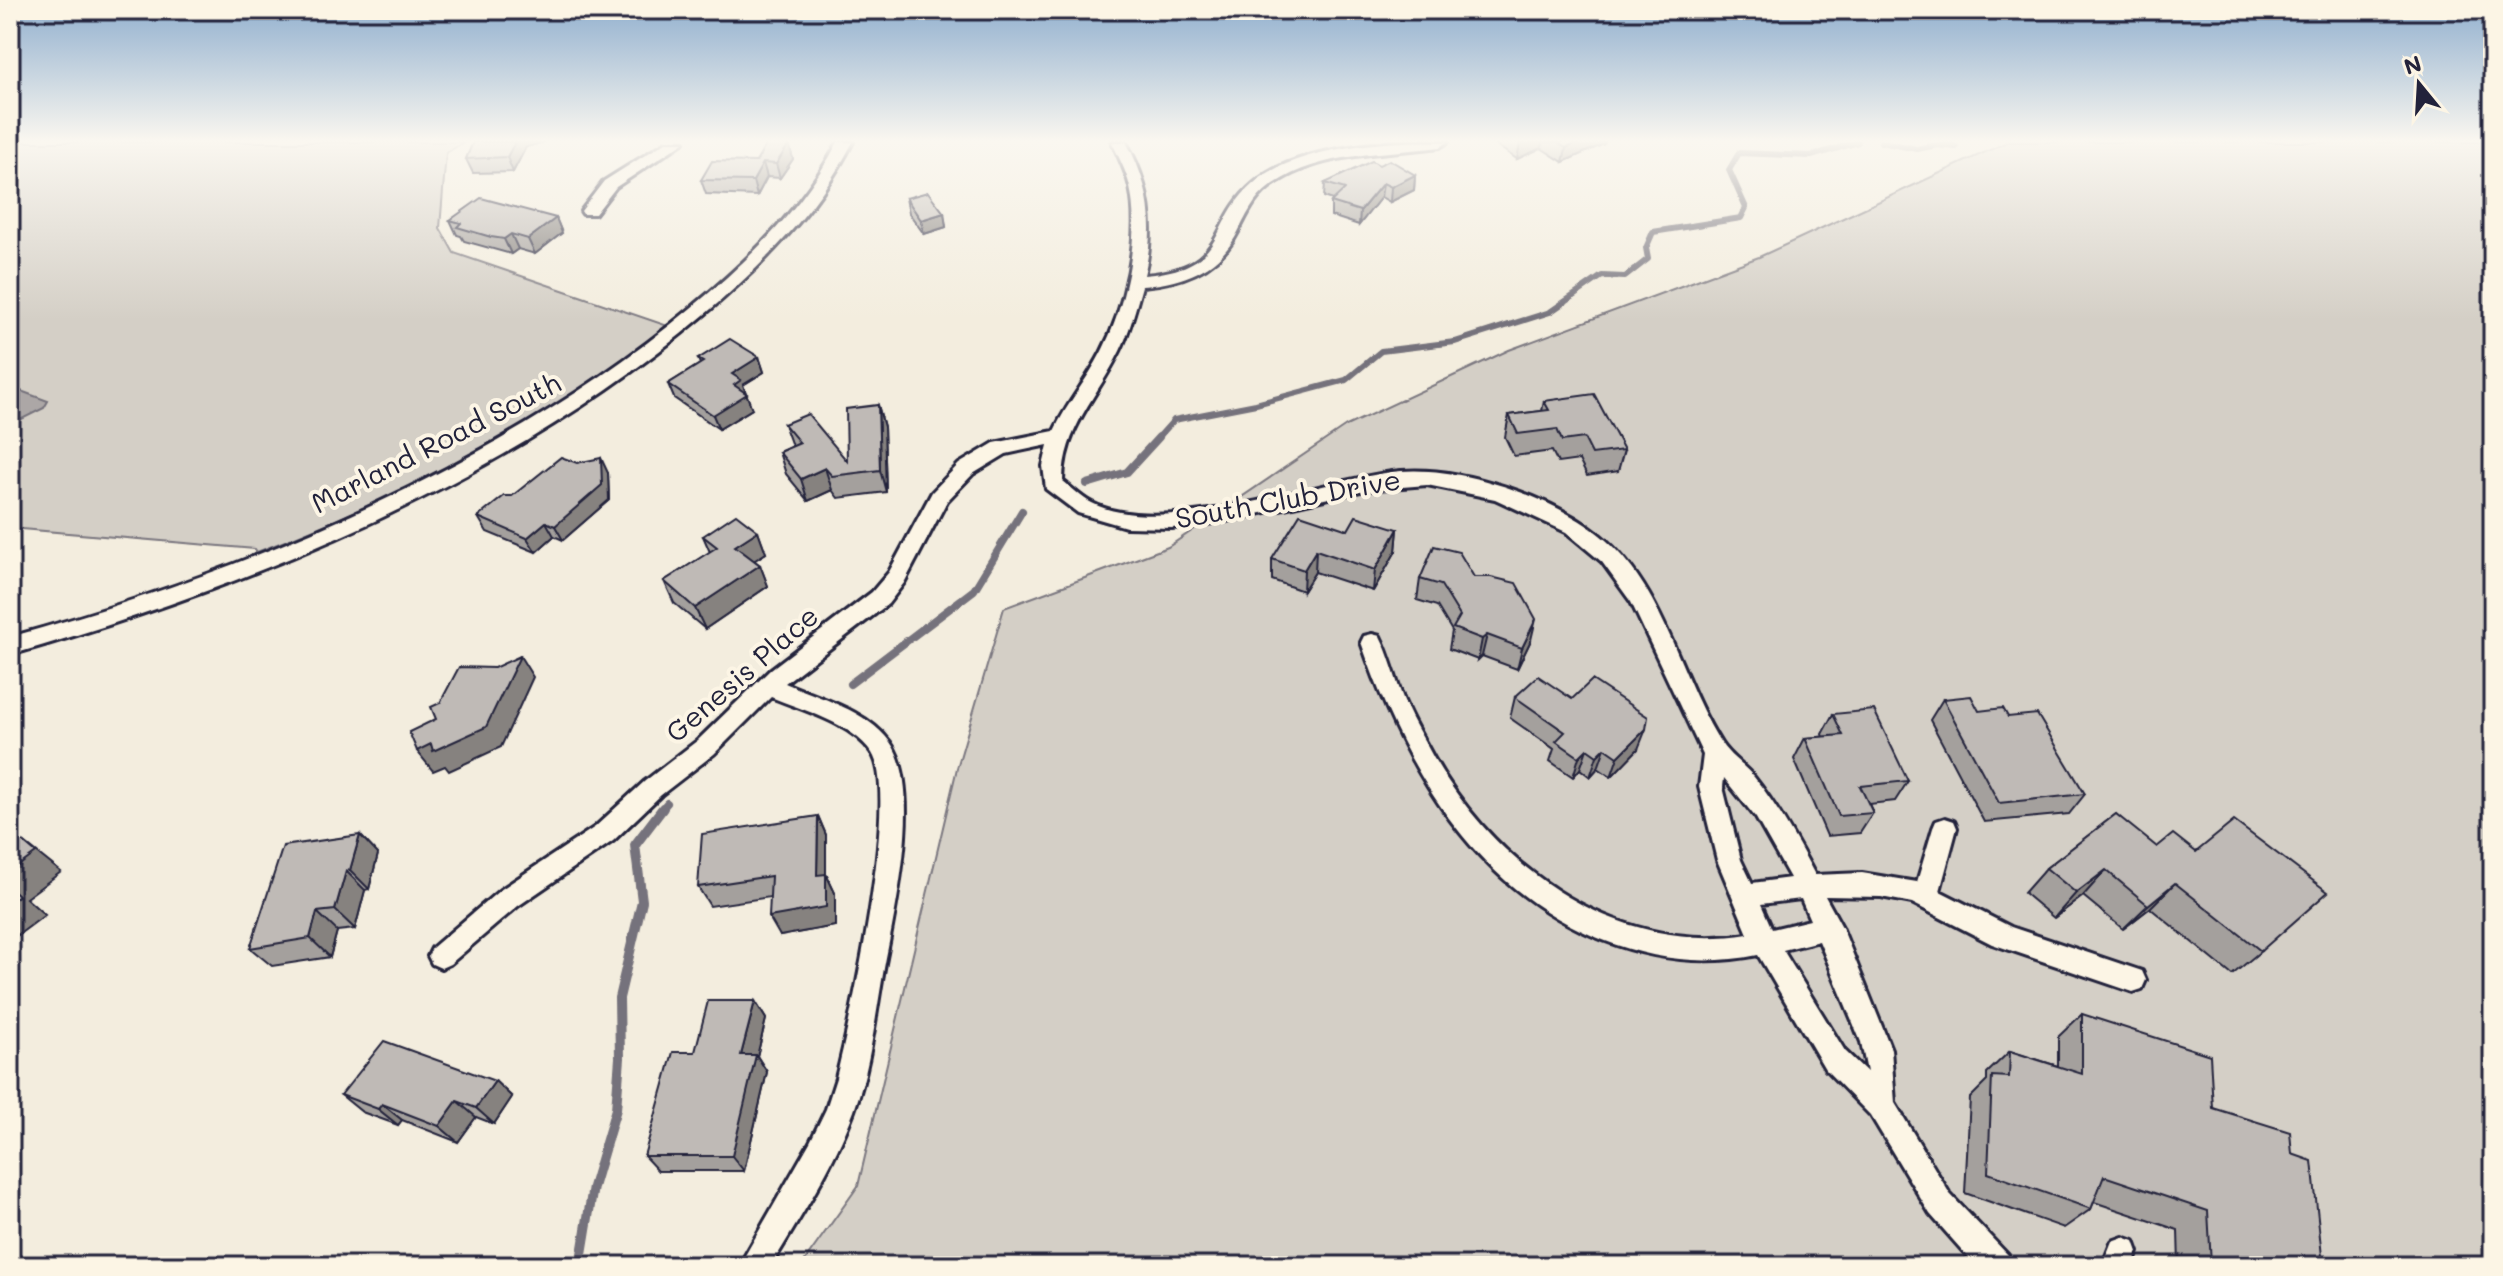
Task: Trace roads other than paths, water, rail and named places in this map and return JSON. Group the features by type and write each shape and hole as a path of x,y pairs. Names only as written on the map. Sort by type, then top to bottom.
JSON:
{"street":[{"path":"589,211 596,202"},
{"name":"Marland Road South","path":"10,646 113,615 327,532 499,449 575,404 665,341 741,274 786,229 808,202"},
{"name":"South Club Drive","path":"1143,202 1145,230 1135,281 1110,353 1061,436 1053,456 1053,484 1075,503 1099,512 1128,518 1202,520 1404,478 1427,478 1483,488 1552,517 1590,539 1629,580 1715,753 1745,785 1808,886 1829,927 1880,1061 1881,1106"},
{"path":"1135,281 1181,275 1198,265 1228,236 1236,214 1245,202"},
{"name":"Genesis Place","path":"441,956 509,898 604,834 653,788 706,747 804,654 880,598 897,577 939,497 966,469 983,456 1001,448 1061,436"},
{"path":"1372,642 1384,682 1426,768 1476,835 1521,880 1574,917 1615,936 1697,950 1725,949 1829,927"},
{"path":"754,1266 795,1198 839,1111 855,1055 885,903 891,848 892,773 883,750 850,723 768,686"},
{"name":"South Club Drive","path":"1715,753 1711,787 1729,860 1764,941 1835,1060 1881,1106 1940,1204 1997,1266"},
{"path":"1926,895 1945,828"},
{"path":"1743,896 1808,886 1871,884 1926,895 1981,926 2010,938 2082,967 2133,980"}],"waterway":[{"path":"1157,439 1174,420 1256,404 1346,380 1381,351 1455,342 1550,312 1602,276 1625,277 1648,259 1646,248 1653,232 1741,218 1746,208 1743,202"},
{"path":"1087,484 1127,472 1159,437"},
{"path":"850,684 974,590 1022,511"},
{"path":"661,810 667,803"},
{"path":"575,1266 581,1260 593,1187 616,1109 620,1058 619,998 642,901 635,845 663,808"}]}
